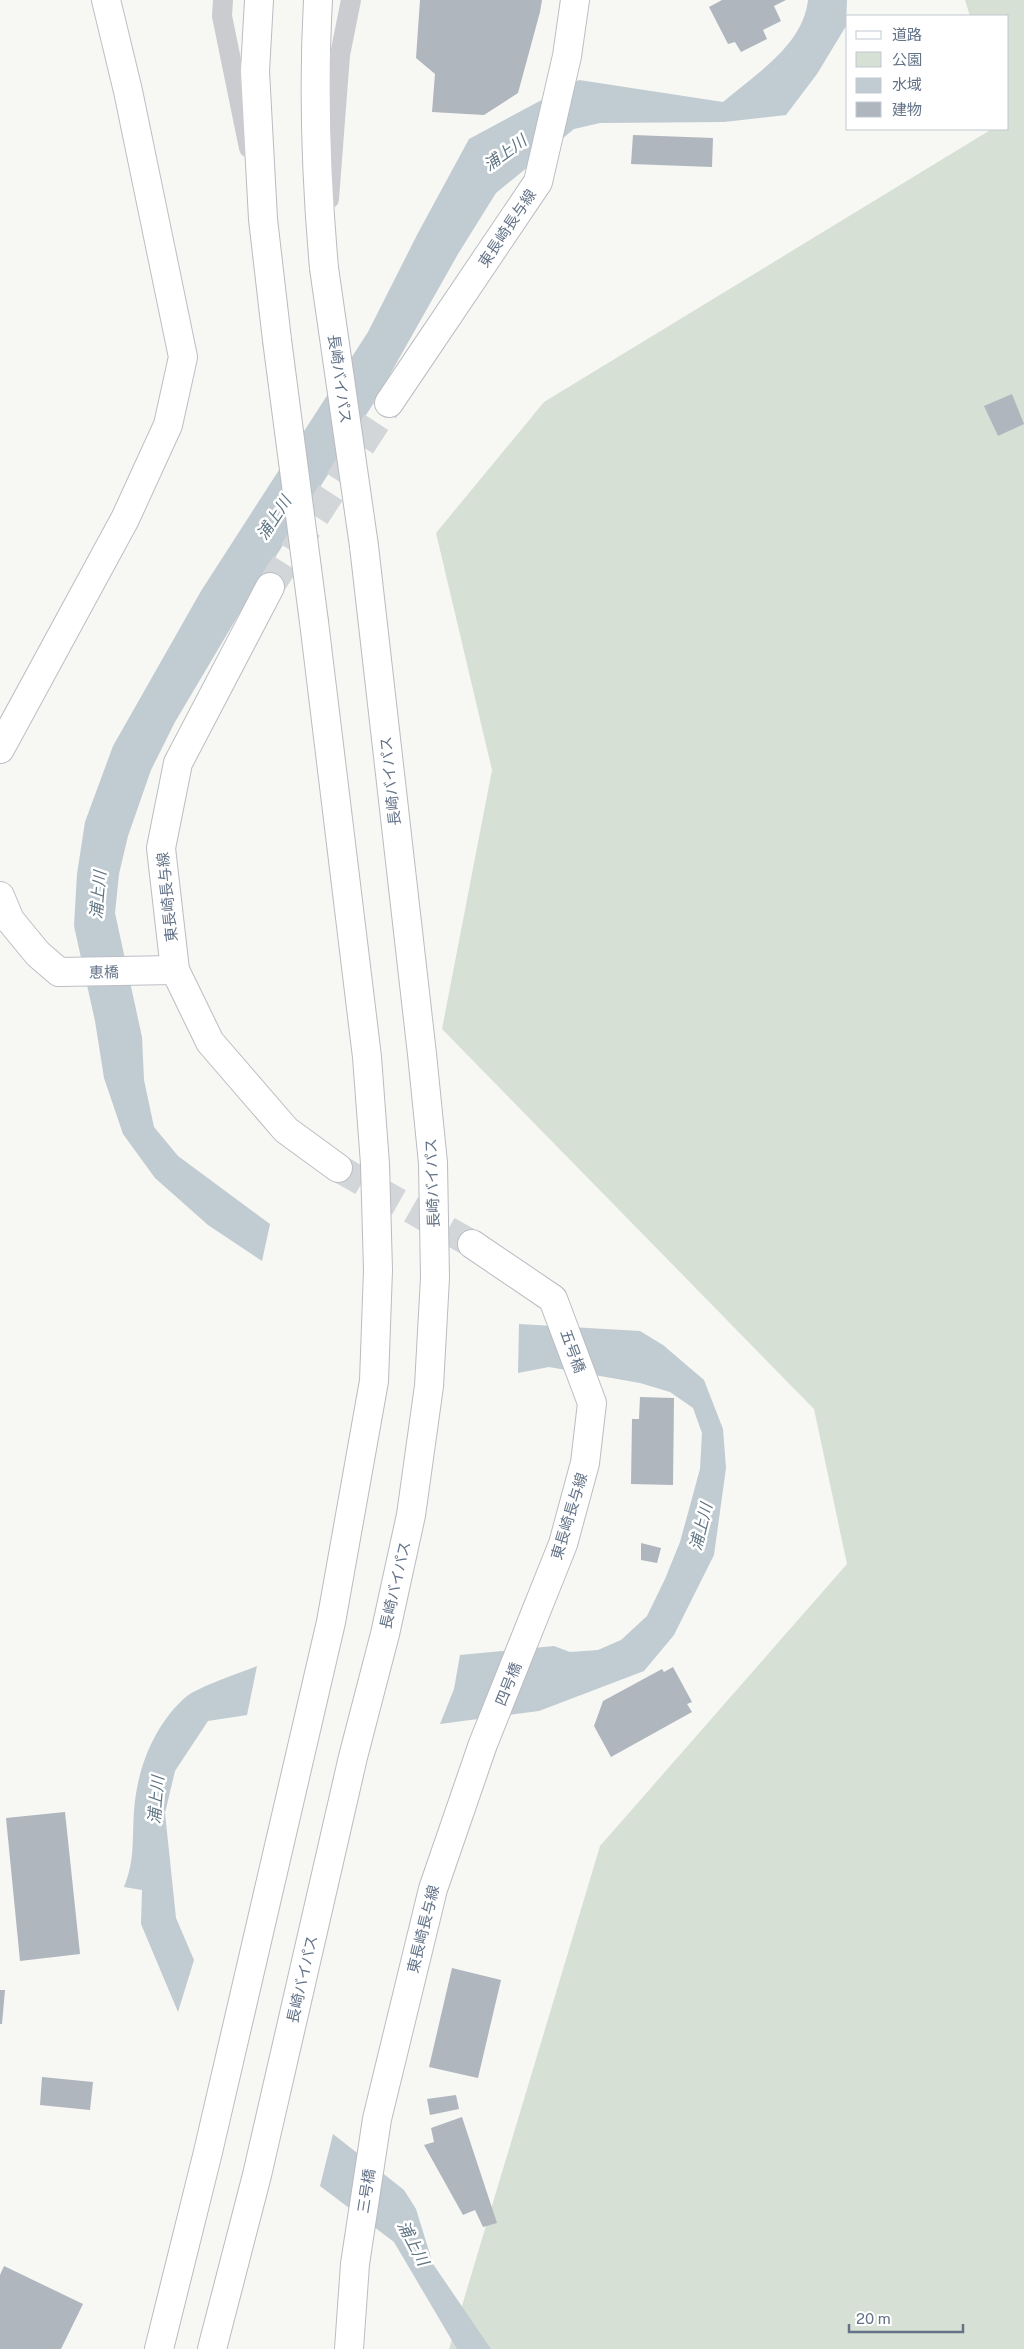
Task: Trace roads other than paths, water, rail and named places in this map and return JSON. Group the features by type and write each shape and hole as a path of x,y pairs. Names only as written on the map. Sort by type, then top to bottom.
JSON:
{"main road":[{"path":"0,748 132,502 168,425 183,357 179,330 128,91 106,0"},
{"path":"159,2349 208,2152 331,1622 374,1381 378,1270 375,1164 368,1058 277,340 264,219 255,71 259,0"},
{"name":"長崎バイパス","path":"212,2349 257,2175 353,1757 385,1634 411,1515 429,1386 435,1278 433,1163 364,546 324,268 318,191 314,68 318,0"},
{"name":"東長崎長与線","path":"389,403 538,182 567,56 575,0"},
{"name":"東長崎長与線","path":"270,587 178,763 161,848 162,971 210,1042 286,1130 338,1168"},
{"name":"恵橋","path":"0,896 10,920 38,954 59,972 162,971"},
{"name":"五号橋","path":"472,1244 554,1299 592,1404"},
{"name":"東長崎長与線","path":"532,1625 563,1544 585,1463 592,1404"},
{"name":"四号橋","path":"484,1744 532,1625"},
{"name":"東長崎長与線","path":"377,2119 433,1889 484,1744"},
{"name":"三号橋","path":"349,2349 355,2264 377,2119"}],"lane":[{"path":"223,0 222,16 264,219"},
{"path":"324,268 340,55 351,0"}],"water":[{"name":"浦上川","path":"808,0 847,0 846,26 817,74 786,115 724,122 600,123 574,129 496,193 458,254 375,401 239,614 175,722 151,770 128,836 119,874 115,913 142,1037 144,1080 154,1127 178,1156 270,1224 262,1261 208,1225 155,1178 123,1134 104,1078 95,1021 74,926 77,874 85,822 113,746 201,591 368,332 418,233 469,139 579,80 723,102 776,58 797,31 804,16"},
{"name":"浦上川","path":"519,1324 640,1331 663,1345 704,1380 723,1429 726,1468 714,1555 674,1635 644,1671 539,1711 440,1724 454,1689 460,1655 554,1646 570,1652 598,1650 621,1640 647,1616 680,1542 700,1469 702,1433 693,1408 670,1392 640,1383 549,1367 518,1373"},
{"name":"浦上川","path":"257,1666 247,1715 208,1721 175,1771 165,1813 176,1918 194,1960 178,2012 141,1924 142,1890 124,1887 130,1868 134,1811 139,1779 149,1748 175,1707 193,1692"},
{"name":"浦上川","path":"333,2134 404,2190 416,2209 433,2264 491,2349 457,2349 394,2242 320,2186"}],"tunnel":[{"path":"270,587 389,403"},
{"path":"338,1168 472,1244"}]}
